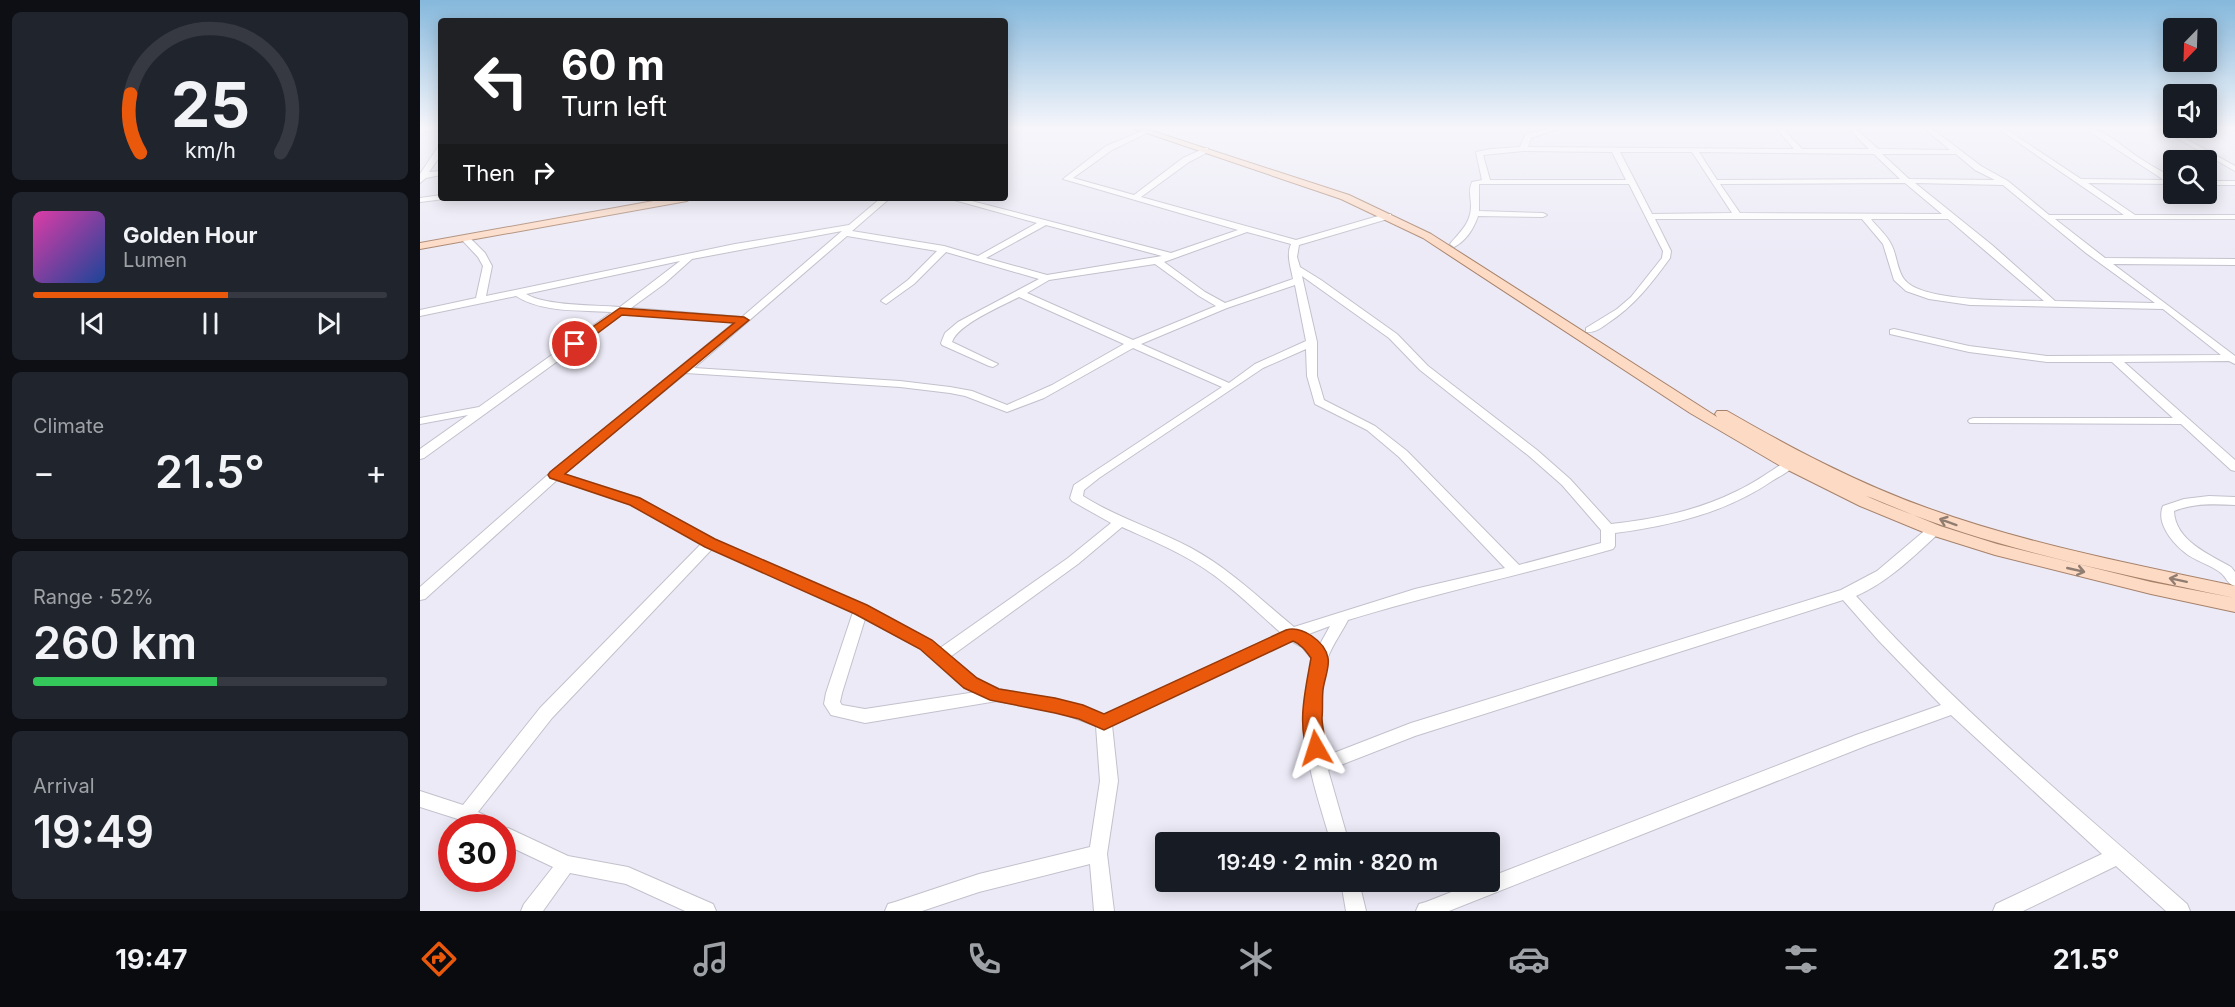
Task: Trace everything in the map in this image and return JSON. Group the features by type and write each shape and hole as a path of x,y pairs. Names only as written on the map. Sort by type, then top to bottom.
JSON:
{"main road":[{"path":"1266,171 1345,197 1388,216 1437,242 1665,391 1790,465 1866,501 1934,530 2065,567 2235,605"},
{"path":"1277,171 1346,192 1397,213 1454,244 1713,409 1804,460 1877,495 1959,525 2033,548 2235,592"},
{"path":"420,240 644,201"},
{"path":"420,246 670,201"}],"street":[{"path":"1078,171 1067,179 1296,243 1388,216"},
{"path":"1135,198 1172,171"},
{"path":"1485,171 1486,181"},
{"path":"1590,330 1634,299 1666,258 1667,251 1625,171"},
{"path":"1709,171 1714,182 1737,214"},
{"path":"1895,171 2052,303"},
{"path":"1983,171 2005,183 2103,261 2233,359"},
{"path":"2064,171 2134,218"},
{"path":"2079,181 2174,182 2155,171"},
{"path":"421,178 438,174"},
{"path":"1454,244 1471,226 1474,213 1473,186 1476,182 1631,182"},
{"path":"1714,182 2005,183"},
{"path":"2217,183 2235,183"},
{"path":"420,200 438,197"},
{"path":"420,595 555,475 744,320 883,201"},
{"path":"963,201 1172,256"},
{"path":"1474,213 1543,215"},
{"path":"1650,217 1737,214 1865,218 1950,216"},
{"path":"2047,217 2235,217"},
{"path":"1865,218 1887,244 1899,279 1909,289 1929,296 1970,302 2165,306"},
{"path":"980,258 1046,222"},
{"path":"420,313 735,247 849,230 944,249 1047,278"},
{"path":"993,364 946,343 949,335 962,324 1047,278 1157,261 1245,230"},
{"path":"465,238 489,263 490,269 480,301"},
{"path":"1296,243 1293,247 1297,275 1312,342 1312,376 1319,402 1371,428 1403,454 1516,571"},
{"path":"886,302 911,282 944,249"},
{"path":"420,455 620,312 689,257"},
{"path":"1157,261 1202,294 1224,306"},
{"path":"2103,261 2235,262"},
{"path":"555,475 635,501 710,543 861,610 926,645 971,683 997,695 1055,705 1104,722 1292,634 1343,616 1415,594 1516,571 1608,546 1608,529 1566,482 1533,453 1424,368 1393,336 1318,282 1297,275 1192,321 1134,343 1030,401 1007,410 968,393 950,390 900,384 682,370"},
{"path":"518,292 529,300 538,302 620,312 744,320"},
{"path":"1019,293 1230,387"},
{"path":"1894,332 1941,344 2006,355 2068,361 2233,359"},
{"path":"1312,342 1258,366 1078,488 1076,498 1120,522 1183,549 1213,568 1292,634 1308,641 1320,658"},
{"path":"2115,359 2235,467"},
{"path":"420,421 482,409"},
{"path":"1974,421 2185,421"},
{"path":"1608,529 1653,524 1716,504 1742,494 1790,465"},
{"path":"2235,501 2205,500 2180,503 2169,509 2168,524 2188,548 2226,570 2235,581"},
{"path":"940,656 1073,561 1120,522"},
{"path":"1319,766 1411,730 1867,586 1883,575 1934,530"},
{"path":"420,799 466,814 546,713 710,543"},
{"path":"1846,594 1873,626 1952,708 2180,911"},
{"path":"861,610 834,693 832,704 837,710 865,716 997,695"},
{"path":"1337,832 1319,766 1313,731 1314,691 1320,658 1343,616"},
{"path":"1426,911 1862,740 1952,708"},
{"path":"1104,722 1109,781 1098,854 1104,911"},
{"path":"516,841 566,864 628,876 706,911"},
{"path":"895,911 979,883 1098,854"},
{"path":"2003,911 2119,855"},
{"path":"531,911 566,864"},
{"path":"1352,892 1356,911"}],"route":[{"path":"575,344 620,312 744,320 555,475 635,501 710,543 861,610 926,645 971,683 997,695 1055,705 1104,722 1292,634 1308,641 1320,658 1314,691 1313,731 1316,748"}]}
